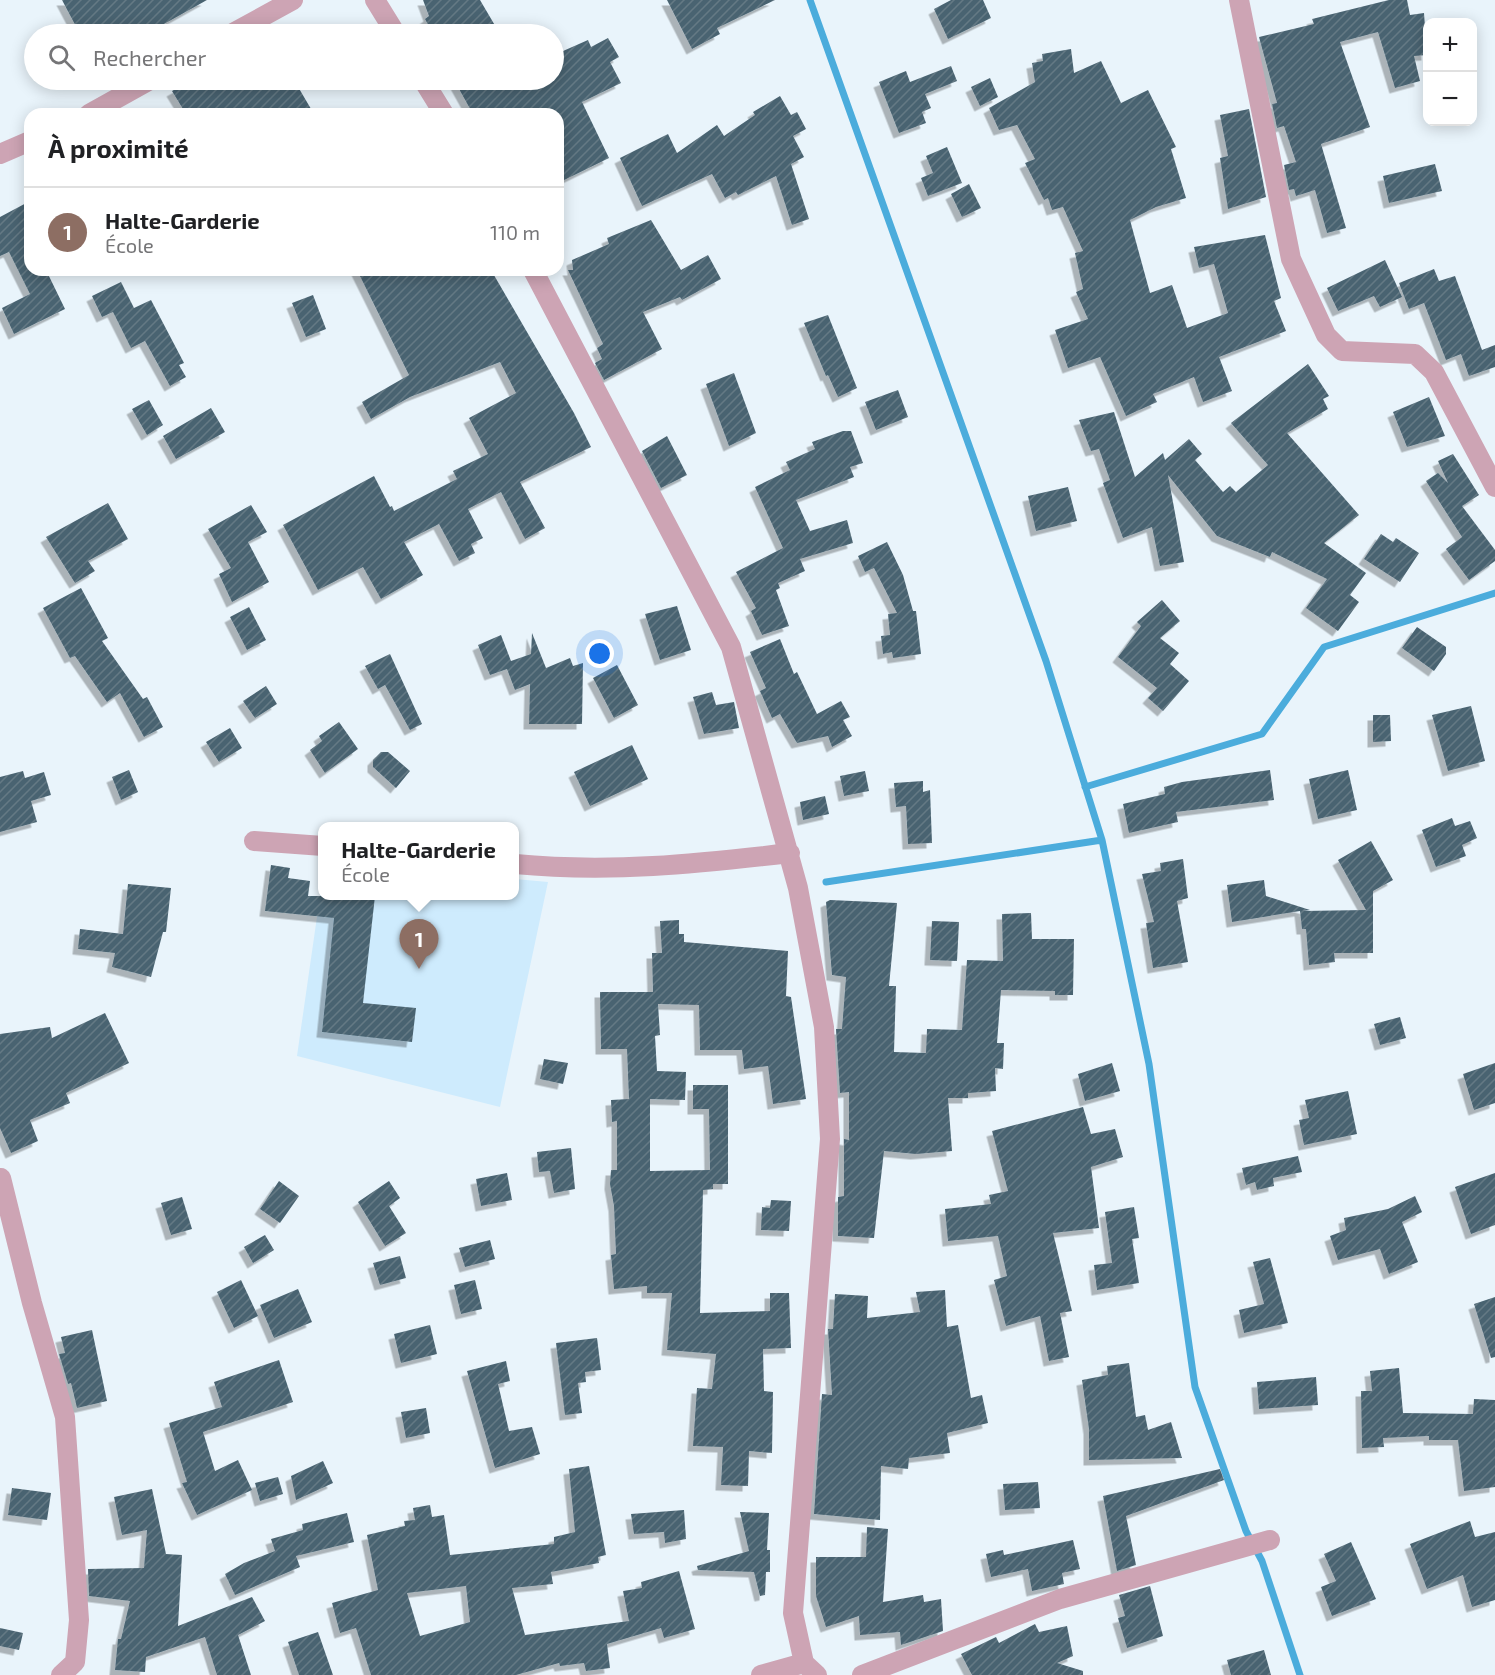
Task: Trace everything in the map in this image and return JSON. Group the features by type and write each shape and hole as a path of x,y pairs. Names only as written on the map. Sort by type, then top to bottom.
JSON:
{"street":[{"path":"249,24 293,0"},
{"path":"375,0 390,24"},
{"path":"1239,0 1291,259 1326,335 1342,351 1415,354 1434,372 1495,487"},
{"path":"99,108 132,90"},
{"path":"429,90 440,108"},
{"path":"0,154 24,144"},
{"path":"536,276 730,646 790,853 824,1027 830,1139 793,1613 810,1669 761,1675"},
{"path":"254,841 318,846"},
{"path":"519,864 551,867 672,867 790,853"},
{"path":"1,1178 32,1303 65,1417 79,1620 75,1662 62,1675"},
{"path":"862,1675 1060,1599 1266,1541"}],"shaded area":[{"path":"519,879 548,882 500,1107 297,1056 319,900 519,900"}],"building":[{"path":"62,0 207,0 164,24 75,24"},
{"path":"423,0 480,0 494,24 428,24 425,19 429,16"},
{"path":"667,0 775,0 717,28 720,34 692,49"},
{"path":"951,0 983,0 991,18 948,39 934,9"},
{"path":"1389,0 1407,0 1410,15 1424,13 1424,18 1423,55 1414,56 1420,81 1395,88 1378,32 1340,42 1370,127 1321,144 1346,228 1327,233 1315,190 1296,196 1294,189 1289,190 1284,165 1296,162 1284,126 1277,128 1272,104 1277,103 1259,37 1314,24 1312,19"},
{"path":"608,38 619,57 610,62 621,83 582,102 609,158 564,180 564,108 470,108 460,90 564,90 564,51 588,40 591,47"},
{"path":"1071,49 1074,73 1101,61 1121,103 1148,90 1176,147 1171,149 1186,198 1156,207 1130,220 1150,293 1172,285 1187,328 1228,313 1214,264 1199,268 1194,247 1265,235 1281,298 1274,301 1286,331 1219,357 1232,391 1203,402 1194,377 1153,394 1157,402 1126,416 1100,357 1068,368 1055,330 1088,319 1076,292 1083,289 1075,253 1083,251 1063,207 1052,210 1048,198 1044,200 1025,163 1035,159 1017,125 999,130 989,108 1035,82 1032,63 1043,61 1042,54"},
{"path":"951,66 957,81 925,94 931,108 922,112 926,123 899,133 879,82 906,71 910,82"},
{"path":"990,78 998,97 980,106 971,87"},
{"path":"300,90 310,108 182,108 172,91"},
{"path":"780,96 791,115 797,112 806,129 793,136 804,157 791,164 809,219 792,225 776,176 738,195 736,192 725,198 712,174 642,206 620,158 668,134 677,153 717,125 724,136 755,115 753,112"},
{"path":"1249,109 1266,197 1228,209 1220,158 1228,156 1220,115"},
{"path":"947,147 962,183 928,196 921,178 933,173 926,156"},
{"path":"1435,164 1442,191 1389,203 1383,176"},
{"path":"969,184 981,208 962,217 951,194"},
{"path":"24,204 24,276 49,276 65,309 14,334 2,308 30,294 9,252 0,256 0,217"},
{"path":"651,220 681,270 708,255 721,279 682,300 680,297 643,312 662,349 604,380 595,363 602,359 597,348 603,344 568,270 573,270 572,260 609,244 607,238"},
{"path":"1385,260 1402,297 1380,307 1374,296 1338,311 1327,288"},
{"path":"1434,269 1439,281 1455,276 1482,350 1495,345 1495,367 1469,376 1461,354 1446,360 1424,303 1409,309 1399,283"},
{"path":"360,276 494,276 574,413 591,447 520,482 545,528 525,539 501,492 468,509 483,538 471,544 475,553 459,561 439,524 404,542 423,575 381,599 363,567 318,590 283,525 374,476 394,511 457,479 453,471 488,454 469,418 516,393 500,362 410,397 371,419 362,402 409,375"},
{"path":"121,282 134,308 151,300 184,363 179,365 186,377 170,386 145,341 131,348 113,312 102,317 92,296"},
{"path":"313,295 326,329 306,337 292,303"},
{"path":"828,315 857,388 838,397 828,375 826,376 804,323"},
{"path":"1308,364 1329,396 1323,399 1328,409 1287,433 1359,515 1324,543 1366,573 1350,595 1359,602 1338,631 1306,608 1327,579 1272,552 1270,557 1217,536 1168,475 1184,562 1160,566 1152,527 1123,538 1103,483 1110,480 1099,449 1091,451 1079,420 1114,412 1135,477 1163,453 1165,460 1189,439 1202,454 1195,460 1223,492 1230,486 1236,492 1268,465 1231,423"},
{"path":"734,373 756,433 729,446 706,384"},
{"path":"898,390 908,417 876,430 865,402"},
{"path":"1429,397 1445,436 1407,447 1393,412"},
{"path":"149,400 163,425 147,435 132,409"},
{"path":"211,408 225,432 176,459 163,436"},
{"path":"843,431 851,431 863,463 850,467 854,477 796,500 810,531 847,520 853,543 800,559 805,571 778,583 780,588 776,590 789,626 762,635 751,611 756,608 736,572 783,548 755,487 790,470 786,462 815,449 812,442"},
{"path":"667,436 687,475 661,488 642,451"},
{"path":"1453,454 1479,495 1462,506 1495,550 1495,561 1469,580 1446,549 1462,537 1426,481 1438,473 1448,483 1438,461"},
{"path":"1068,487 1077,521 1036,531 1028,496"},
{"path":"108,503 128,539 88,561 95,571 75,583 46,537"},
{"path":"251,505 267,532 248,542 269,582 232,602 219,574 231,568 208,529"},
{"path":"1381,534 1393,542 1396,538 1419,553 1400,582 1364,559"},
{"path":"887,542 903,575 913,611 916,611 921,654 893,658 892,652 883,654 881,636 890,635 888,614 897,613 874,568 865,572 858,556"},
{"path":"81,588 108,638 102,641 143,699 147,697 163,727 144,737 120,693 107,702 75,656 70,658 43,608"},
{"path":"1162,600 1180,621 1160,638 1179,653 1170,664 1189,681 1163,711 1148,698 1157,688 1118,657 1141,626 1137,622"},
{"path":"677,606 691,650 660,660 645,614"},
{"path":"249,607 266,640 247,650 230,617"},
{"path":"1417,627 1446,647 1446,654 1434,671 1402,648"},
{"path":"532,633 546,668 570,658 573,666 583,663 582,724 529,724 530,684 515,690 507,669 490,675 478,645 501,635 511,661 531,654"},
{"path":"780,639 794,674 797,672 817,714 841,701 850,717 843,720 852,736 832,747 828,736 797,743 780,714 772,718 760,691 766,688 750,652"},
{"path":"390,654 422,724 410,730 385,685 378,689 365,666"},
{"path":"617,665 638,705 614,718 593,678"},
{"path":"266,686 277,704 255,718 243,701"},
{"path":"712,692 716,705 734,702 739,728 704,734 693,697"},
{"path":"1471,706 1485,761 1448,771 1432,715"},
{"path":"1373,715 1390,715 1391,741 1373,742"},
{"path":"339,722 358,749 325,773 310,750 322,741 319,736"},
{"path":"230,728 242,748 219,762 206,742"},
{"path":"632,745 648,779 590,806 574,772"},
{"path":"381,752 388,752 410,771 396,788 373,767 373,760"},
{"path":"129,770 138,792 121,800 112,777"},
{"path":"1270,770 1274,800 1176,812 1178,822 1129,833 1123,804 1165,794 1164,787 1182,782"},
{"path":"1348,770 1357,810 1318,819 1309,779"},
{"path":"23,771 25,778 44,772 51,795 31,801 37,822 0,832 0,777"},
{"path":"865,771 869,791 844,796 840,776"},
{"path":"923,781 923,792 930,790 932,843 908,844 906,806 896,807 894,783"},
{"path":"825,796 829,814 803,820 800,802"},
{"path":"1452,818 1455,826 1470,821 1477,838 1462,845 1466,856 1436,867 1422,830"},
{"path":"1371,841 1393,880 1373,891 1373,953 1334,953 1335,962 1309,965 1306,929 1302,929 1300,911 1232,922 1227,885 1264,880 1266,896 1310,910 1303,911 1366,910 1338,860"},
{"path":"1183,859 1188,898 1177,901 1188,962 1153,968 1146,923 1154,922 1142,874 1161,871 1160,863"},
{"path":"271,865 290,868 288,878 310,881 308,896 318,896 318,900 375,900 363,1003 416,1008 412,1042 322,1032 334,918 265,911"},
{"path":"128,884 171,888 166,932 163,932 151,977 112,967 115,953 78,949 80,929 123,934"},
{"path":"830,900 897,903 889,986 896,986 894,1052 926,1053 927,1029 962,1030 967,960 1003,961 1002,914 1031,913 1032,939 1074,939 1073,995 1055,995 1055,991 1001,990 997,1043 1004,1043 1003,1069 995,1068 996,1091 968,1093 968,1098 948,1098 952,1151 916,1154 884,1151 874,1238 838,1236 838,1197 844,1196 844,1139 849,1140 849,1092 840,1093 836,1029 842,1029 846,977 832,975 826,902"},
{"path":"679,920 679,934 684,934 684,942 788,951 786,996 791,997 806,1099 773,1104 768,1066 744,1069 742,1050 700,1050 699,1005 658,1004 660,1035 655,1036 657,1071 686,1072 685,1100 650,1099 650,1171 710,1170 709,1109 693,1109 693,1085 728,1085 728,1184 713,1184 713,1189 703,1190 700,1313 770,1311 770,1293 789,1293 791,1348 763,1349 764,1391 773,1392 772,1453 749,1451 748,1486 721,1485 723,1447 693,1446 697,1388 712,1389 716,1354 667,1350 672,1293 647,1293 647,1286 614,1289 611,1255 616,1254 614,1206 610,1184 611,1170 617,1170 617,1121 612,1122 611,1100 629,1099 627,1049 601,1049 600,992 653,992 652,953 662,953 660,921"},
{"path":"932,921 959,922 957,961 930,960"},
{"path":"105,1013 129,1063 66,1093 70,1103 30,1120 38,1141 11,1153 0,1128 0,1034 50,1027 52,1038"},
{"path":"1400,1017 1406,1038 1380,1045 1374,1024"},
{"path":"544,1059 568,1063 563,1084 540,1079"},
{"path":"1112,1063 1120,1091 1085,1101 1078,1074"},
{"path":"1495,1063 1495,1103 1474,1110 1463,1074"},
{"path":"1348,1091 1357,1134 1304,1145 1299,1120 1309,1118 1305,1100"},
{"path":"1083,1107 1091,1134 1115,1129 1123,1157 1091,1167 1099,1228 1053,1233 1072,1311 1060,1313 1069,1357 1049,1361 1040,1316 1006,1326 994,1280 1007,1276 998,1236 948,1241 945,1209 991,1204 989,1195 1008,1191 992,1131"},
{"path":"571,1148 575,1189 554,1193 550,1171 539,1172 537,1152"},
{"path":"1298,1156 1302,1172 1273,1178 1274,1186 1257,1190 1255,1182 1246,1185 1242,1168"},
{"path":"507,1173 512,1200 481,1206 476,1179"},
{"path":"1495,1173 1495,1225 1471,1234 1455,1187"},
{"path":"279,1181 299,1196 280,1223 260,1209"},
{"path":"389,1181 400,1198 389,1206 406,1233 385,1246 358,1202"},
{"path":"1415,1196 1422,1212 1402,1222 1418,1262 1389,1274 1380,1249 1338,1260 1330,1236 1346,1230 1344,1218 1388,1209"},
{"path":"182,1197 192,1229 171,1235 161,1203"},
{"path":"771,1200 791,1201 789,1231 761,1230 762,1207 770,1208"},
{"path":"1134,1207 1139,1238 1132,1239 1139,1283 1097,1290 1094,1265 1112,1263 1105,1212"},
{"path":"265,1235 274,1250 253,1263 244,1247"},
{"path":"490,1240 495,1259 465,1267 459,1248"},
{"path":"400,1256 406,1278 380,1285 373,1263"},
{"path":"1270,1258 1288,1323 1244,1333 1239,1310 1264,1304 1253,1262"},
{"path":"241,1280 258,1316 234,1328 217,1292"},
{"path":"475,1280 482,1309 461,1314 454,1285"},
{"path":"298,1289 312,1322 274,1338 260,1305"},
{"path":"945,1290 947,1327 958,1325 971,1398 982,1395 988,1423 947,1433 950,1453 909,1458 908,1469 881,1466 880,1520 814,1514 822,1394 832,1395 828,1329 833,1329 835,1294 868,1296 867,1318 920,1312 916,1292"},
{"path":"1495,1297 1495,1357 1491,1358 1474,1304"},
{"path":"430,1325 437,1354 401,1363 394,1334"},
{"path":"92,1330 107,1401 77,1408 71,1383 68,1384 59,1354 65,1353 61,1337"},
{"path":"597,1338 601,1370 585,1372 586,1382 578,1383 582,1413 565,1415 556,1343"},
{"path":"279,1360 293,1402 203,1432 215,1471 238,1460 252,1490 197,1515 182,1483 187,1482 169,1423 222,1407 214,1382"},
{"path":"506,1361 510,1381 498,1384 509,1431 532,1427 540,1454 495,1468 467,1371"},
{"path":"1129,1363 1136,1417 1145,1415 1148,1430 1171,1422 1182,1458 1089,1460 1089,1429 1082,1380 1108,1375 1107,1366"},
{"path":"1399,1368 1403,1413 1473,1414 1474,1399 1495,1400 1495,1487 1464,1491 1458,1440 1429,1440 1429,1436 1383,1438 1384,1447 1362,1448 1361,1391 1372,1391 1370,1371"},
{"path":"1316,1377 1318,1405 1259,1409 1257,1382"},
{"path":"426,1408 430,1433 406,1438 401,1412"},
{"path":"323,1461 333,1483 296,1500 291,1476"},
{"path":"589,1466 606,1555 598,1557 599,1563 551,1572 553,1584 512,1588 525,1635 629,1621 623,1591 642,1588 641,1582 679,1571 695,1629 664,1638 661,1628 607,1644 610,1668 586,1671 584,1663 560,1666 559,1663 516,1675 371,1675 356,1628 340,1633 332,1603 378,1590 367,1535 405,1526 404,1521 415,1520 413,1508 430,1505 432,1517 444,1515 450,1555 554,1544 554,1537 575,1532 569,1469","holes":["466,1586 470,1622 420,1636 407,1593"]},
{"path":"1220,1469 1224,1480 1126,1516 1136,1565 1117,1571 1103,1496"},
{"path":"278,1477 283,1494 260,1501 255,1483"},
{"path":"1038,1482 1040,1508 1005,1510 1003,1484"},
{"path":"12,1488 51,1493 47,1520 8,1515"},
{"path":"152,1489 166,1554 182,1555 178,1626 252,1597 265,1621 238,1635 251,1675 217,1675 205,1637 146,1657 145,1672 115,1670 118,1639 121,1639 130,1601 89,1596 88,1569 144,1568 147,1530 122,1535 114,1497"},
{"path":"684,1510 686,1539 665,1543 664,1532 634,1534 631,1514"},
{"path":"740,1512 769,1513 767,1550 770,1550 770,1572 766,1572 765,1595 760,1596 754,1572 698,1570 697,1566 749,1551"},
{"path":"347,1513 354,1542 296,1556 300,1567 235,1595 225,1574 244,1563 275,1551 271,1539 303,1530 302,1524"},
{"path":"1470,1521 1475,1537 1495,1532 1495,1600 1472,1607 1463,1575 1427,1589 1410,1544"},
{"path":"867,1527 888,1529 883,1602 923,1595 924,1602 941,1599 943,1631 901,1645 900,1632 860,1635 859,1616 826,1627 816,1596 816,1557 866,1557"},
{"path":"1073,1540 1080,1569 1062,1573 1064,1584 1032,1591 1028,1569 991,1577 986,1554 1003,1550 1004,1555"},
{"path":"1351,1542 1376,1599 1332,1616 1321,1587 1336,1581 1324,1554"},
{"path":"1150,1586 1163,1636 1127,1648 1118,1618 1125,1616 1119,1595"},
{"path":"1035,1624 1039,1632 1067,1626 1073,1656 1057,1663 1083,1671 1083,1675 972,1675 961,1654 996,1637 999,1643"},
{"path":"0,1628 23,1633 19,1650 0,1646"},
{"path":"318,1632 333,1675 299,1675 288,1642"},
{"path":"1264,1650 1271,1675 1231,1675 1227,1660"}],"waterway":[{"path":"810,0 1046,661 1102,840 1149,1064 1195,1387 1246,1531 1262,1561 1300,1675"},
{"path":"1085,787 1262,734 1324,647 1495,593"},
{"path":"826,882 1102,840"}],"place":[{"name":"Halte-Garderie","path":"419,969"}]}
